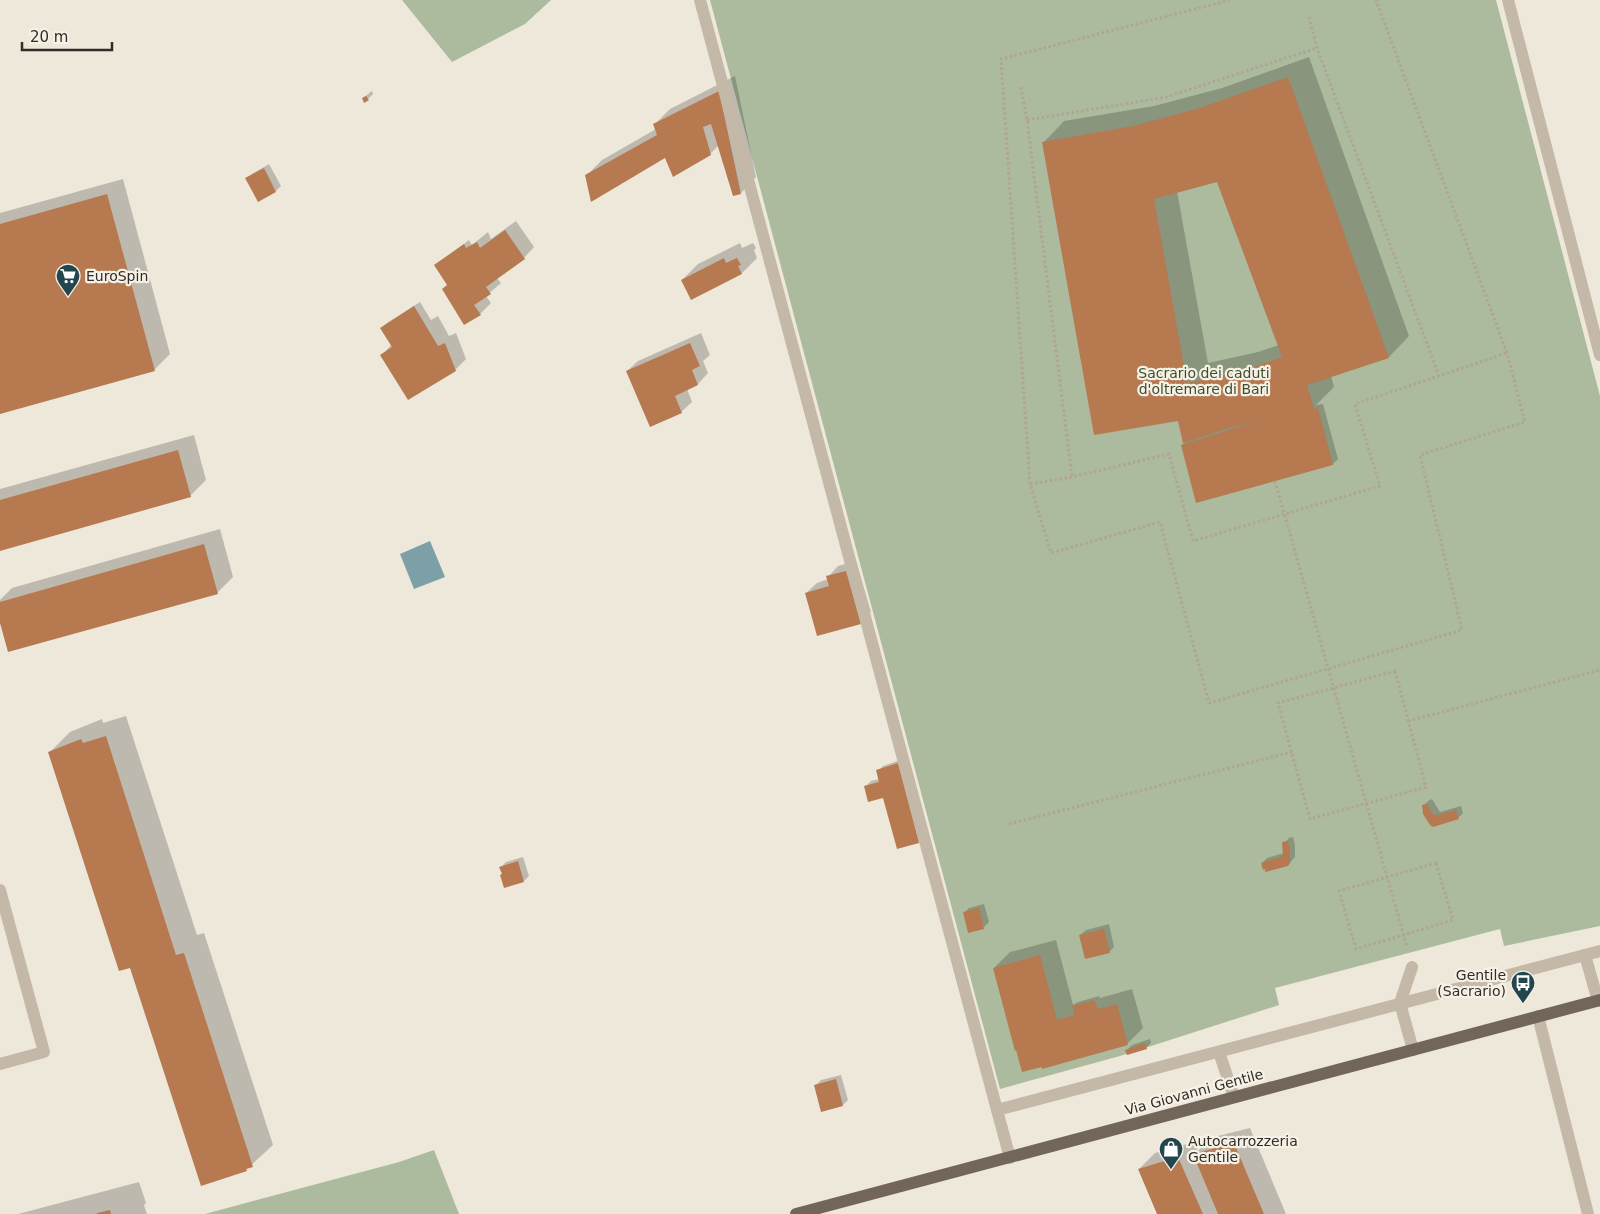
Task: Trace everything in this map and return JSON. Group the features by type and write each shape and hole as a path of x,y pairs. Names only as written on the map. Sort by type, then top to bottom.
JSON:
{"main road":[{"name":"Via Giovanni Gentile","path":"796,1214 1599,1000"}],"street":[{"path":"700,0 1010,1158"},
{"path":"1508,0 1600,355"},
{"path":"0,890 44,1052 0,1064"},
{"path":"997,1110 1600,951"},
{"path":"1585,955 1599,1000"},
{"path":"1412,967 1400,1003 1413,1050"},
{"path":"1538,1016 1588,1214"},
{"path":"1219,1052 1234,1097"}],"path":[{"path":"1230,0 1001,59 1030,484 1051,553 1160,522 1209,703 1462,630 1420,455 1525,422 1508,353 1376,0"},
{"path":"1309,17 1317,48 1439,376"},
{"path":"1027,120 1166,97 1317,48"},
{"path":"1021,87 1027,120 1072,476"},
{"path":"1030,484 1169,454 1193,541 1380,486 1355,404 1508,353"},
{"path":"1275,481 1412,967"},
{"path":"1408,721 1600,670"},
{"path":"1395,671 1426,787 1310,819 1278,703 1334,688 1395,671"},
{"path":"1009,824 1292,752"},
{"path":"1436,863 1453,920 1356,949 1340,891 1386,878 1436,863"}],"green space":[{"path":"402,0 551,0 525,24 452,62"},
{"name":"Sacrario dei caduti d'oltremare di Bari","path":"710,0 1496,0 1600,396 1600,926 1504,946 1500,929 1275,988 1279,1005 1120,1056 1000,1089"},
{"path":"434,1150 459,1214 205,1214 399,1162"}],"water":[{"path":"430,541 445,577 414,589 400,554"}],"building":[{"path":"1288,77 1389,358 1307,385 1314,409 1318,408 1333,465 1196,503 1181,445 1260,420 1183,443 1178,421 1094,435 1042,142 1133,126 1200,108","holes":["1217,182 1282,357 1236,373 1187,383 1154,199"]},
{"path":"719,91 741,194 733,196 711,124 703,127 711,155 673,177 665,158 591,202 585,175 657,135 653,124"},
{"path":"366,96 369,100 364,103 362,98"},
{"path":"264,168 276,192 258,202 245,178"},
{"name":"EuroSpin","path":"107,194 155,371 0,414 0,224"},
{"path":"505,230 525,259 486,287 491,294 474,305 481,315 464,325 442,289 447,285 434,265 464,244 466,248 477,242 480,248"},
{"path":"724,258 726,263 737,258 741,265 738,266 742,274 691,300 681,280"},
{"path":"414,306 438,346 445,343 456,371 408,400 380,355 392,347 380,328"},
{"path":"690,343 700,366 692,370 698,385 675,396 682,413 650,427 626,371"},
{"path":"178,450 191,497 0,551 0,500"},
{"path":"204,544 218,594 8,652 0,623 0,602"},
{"path":"846,571 861,624 817,636 805,593 829,586 826,576"},
{"path":"106,736 176,955 184,953 253,1167 246,1169 247,1171 201,1186 130,968 119,971 48,752 81,739 83,743"},
{"path":"898,763 919,843 897,849 883,798 868,802 864,786 879,782 876,770"},
{"path":"1427,804 1434,816 1456,810 1459,819 1433,827 1423,814 1422,805"},
{"path":"1288,841 1290,863 1288,866 1265,872 1261,863 1283,856 1282,842"},
{"path":"518,861 524,882 504,888 499,867"},
{"path":"979,908 984,929 968,933 963,912"},
{"path":"1104,929 1110,953 1085,959 1079,935"},
{"path":"1040,955 1057,1020 1075,1015 1072,1006 1094,1000 1098,1009 1117,1004 1128,1045 1042,1069 1042,1067 1022,1072 993,968"},
{"path":"1145,1043 1147,1049 1127,1055 1125,1050"},
{"path":"836,1079 843,1106 821,1112 814,1085"},
{"path":"1234,1143 1264,1214 1218,1214 1193,1154"},
{"path":"1178,1157 1203,1214 1157,1214 1138,1169"},
{"path":"110,1210 111,1214 97,1214 97,1213"}],"place":[{"name":"EuroSpin","path":"68,297"},
{"name":"Gentile (Sacrario)","path":"1523,1004"},
{"name":"Autocarrozzeria Gentile","path":"1171,1170"}]}
